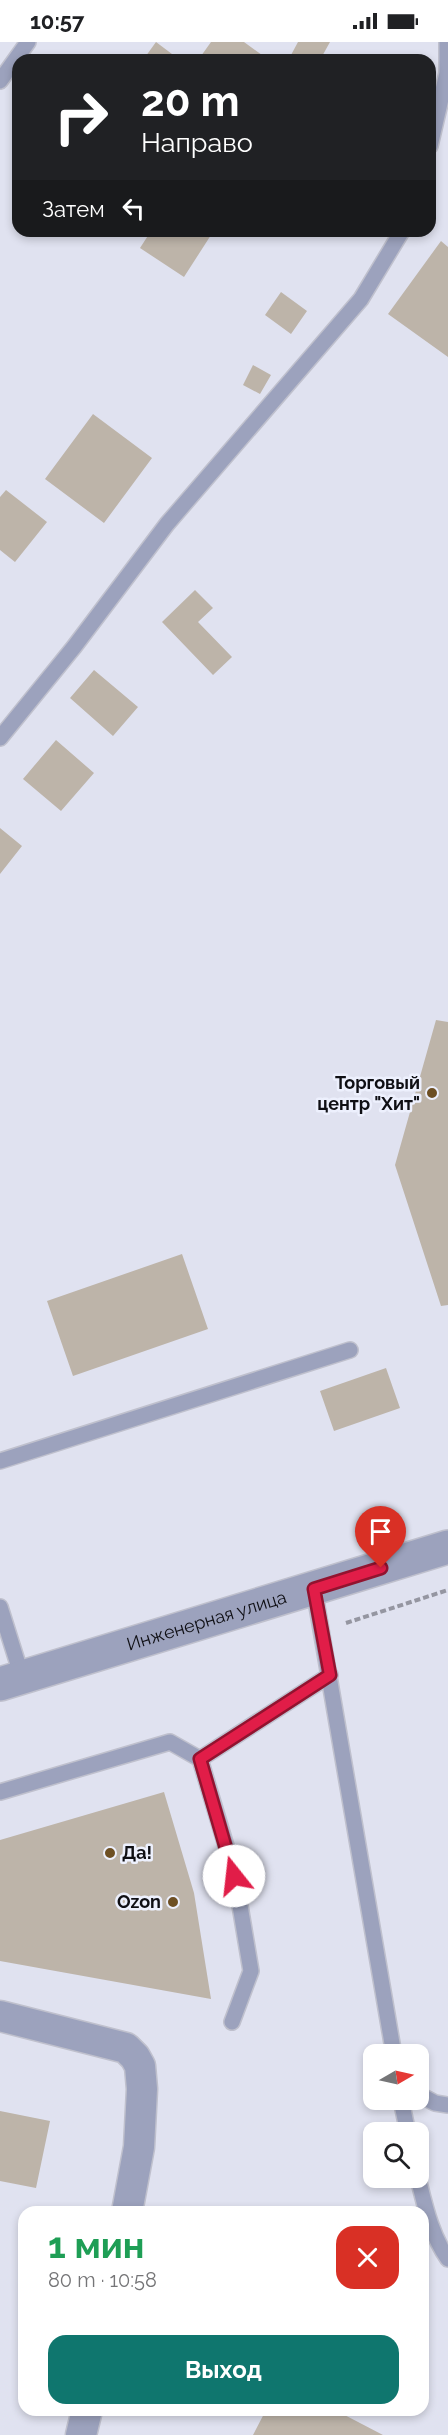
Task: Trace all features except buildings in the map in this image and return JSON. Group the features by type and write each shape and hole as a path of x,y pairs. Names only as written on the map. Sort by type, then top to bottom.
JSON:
{"street":[{"name":"Инженерная улица","path":"11,1681 448,1546"},
{"path":"0,2016 126,2048 135,2057 140,2066 142,2089 139,2147 128,2206"},
{"path":"81,2435 86,2416"}],"lane":[{"path":"436,121 447,73 447,42"},
{"path":"0,81 12,64"},
{"path":"0,738 167,524 361,299 398,237"},
{"path":"0,1461 350,1350"},
{"path":"314,1589 392,2044"},
{"path":"0,1608 11,1681"},
{"path":"200,1759 330,1675"},
{"path":"0,1792 170,1742 200,1759 234,1876 251,1971 232,2022"},
{"path":"429,2100 448,2105"},
{"path":"421,2188 425,2206"},
{"path":"429,2220 441,2249 448,2259"}],"path":[{"path":"322,1631 448,1590"}],"place":[{"name":"Торговый центр \"Хит\"","path":"432,1093"},
{"name":"Да!","path":"110,1853"},
{"name":"Ozon","path":"173,1902"}],"route":[{"path":"234,1876 200,1759 330,1675 314,1589 381,1568"}]}
